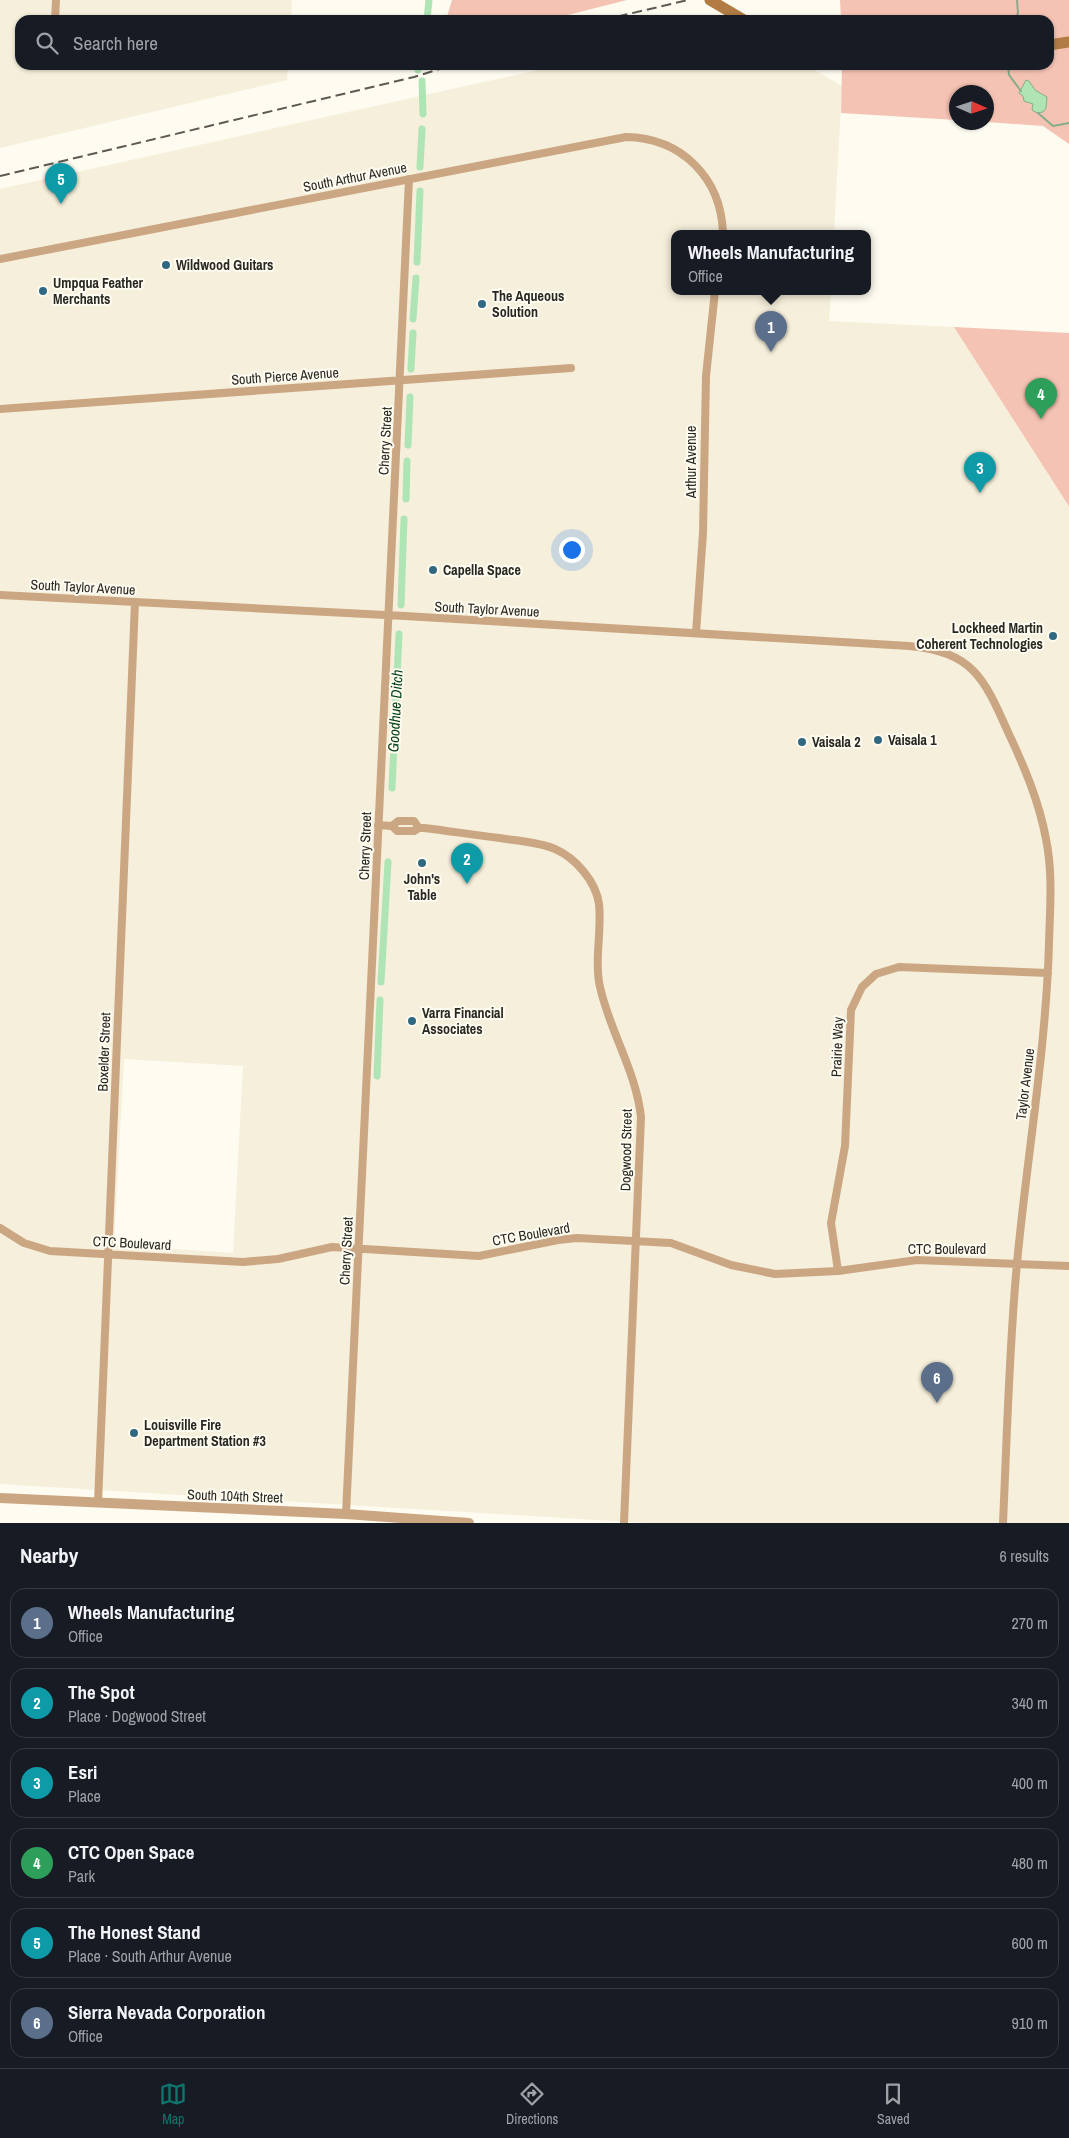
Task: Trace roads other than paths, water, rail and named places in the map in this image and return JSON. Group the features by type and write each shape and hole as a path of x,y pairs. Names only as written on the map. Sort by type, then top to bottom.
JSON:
{"main road":[{"path":"710,0 736,15"},
{"path":"1054,44 1069,42"}],"street":[{"path":"55,15 56,0"},
{"name":"South Arthur Avenue","path":"0,258 626,137 664,144 678,151 704,175 714,189 719,201 723,230"},
{"name":"Cherry Street","path":"346,1514 409,179"},
{"name":"Arthur Avenue","path":"696,633 703,532 706,379 715,295"},
{"name":"South Pierce Avenue","path":"0,408 571,368"},
{"name":"South Taylor Avenue","path":"0,595 696,633 923,648 950,654 969,666"},
{"name":"Boxelder Street","path":"98,1503 135,602"},
{"name":"Taylor Avenue","path":"969,666 986,686 1033,790 1050,862 1048,973 1044,1031 1017,1263 1002,1523"},
{"name":"Dogwood Street","path":"378,825 392,826 398,821 414,821 419,828 538,844 557,850 575,862 590,880 599,902 599,980 604,1005 637,1090 640,1110 624,1523"},
{"name":"Prairie Way","path":"838,1271 832,1223 845,1146 851,1010 862,987 876,974 898,967 1048,973"},
{"name":"CTC Boulevard","path":"0,1228 24,1243 50,1251 243,1262 278,1259 332,1247 479,1256 569,1238 671,1243 731,1264 767,1274 838,1271 917,1260 1069,1266"},
{"name":"South 104th Street","path":"0,1498 346,1514 469,1523"}],"waterway":[{"name":"Goodhue Ditch","path":"428,15 429,0"},
{"path":"1017,0 1017,15"},
{"path":"1008,70 1009,75 1021,91"},
{"name":"Goodhue Ditch","path":"422,81 423,114"},
{"path":"1038,113 1053,126 1069,123"},
{"name":"Goodhue Ditch","path":"420,167 422,129"},
{"name":"Goodhue Ditch","path":"417,262 420,191"},
{"name":"Goodhue Ditch","path":"413,319 416,278"},
{"name":"Goodhue Ditch","path":"411,369 413,333"},
{"name":"Goodhue Ditch","path":"408,445 410,397"},
{"name":"Goodhue Ditch","path":"406,499 407,461"},
{"name":"Goodhue Ditch","path":"401,605 404,519"},
{"name":"Goodhue Ditch","path":"392,788 399,634"},
{"name":"Goodhue Ditch","path":"381,982 388,862"},
{"name":"Goodhue Ditch","path":"377,1076 380,1000"}],"railway":[{"path":"624,15 688,0"},
{"path":"0,176 437,70"}],"place":[{"name":"The Honest Stand","path":"61,204"},
{"name":"Wildwood Guitars","path":"166,265"},
{"name":"Umpqua Feather Merchants","path":"43,291"},
{"name":"The Aqueous Solution","path":"482,304"},
{"name":"Wheels Manufacturing","path":"771,352"},
{"name":"CTC Open Space","path":"1041,419"},
{"name":"Esri","path":"980,493"},
{"name":"Capella Space","path":"433,570"},
{"name":"Lockheed Martin Coherent Technologies","path":"1053,636"},
{"name":"Vaisala 1","path":"878,740"},
{"name":"Vaisala 2","path":"802,742"},
{"name":"John's Table","path":"422,863"},
{"name":"The Spot","path":"467,884"},
{"name":"Varra Financial Associates","path":"412,1021"},
{"name":"Sierra Nevada Corporation","path":"937,1403"},
{"name":"Louisville Fire Department Station #3","path":"134,1433"}]}
